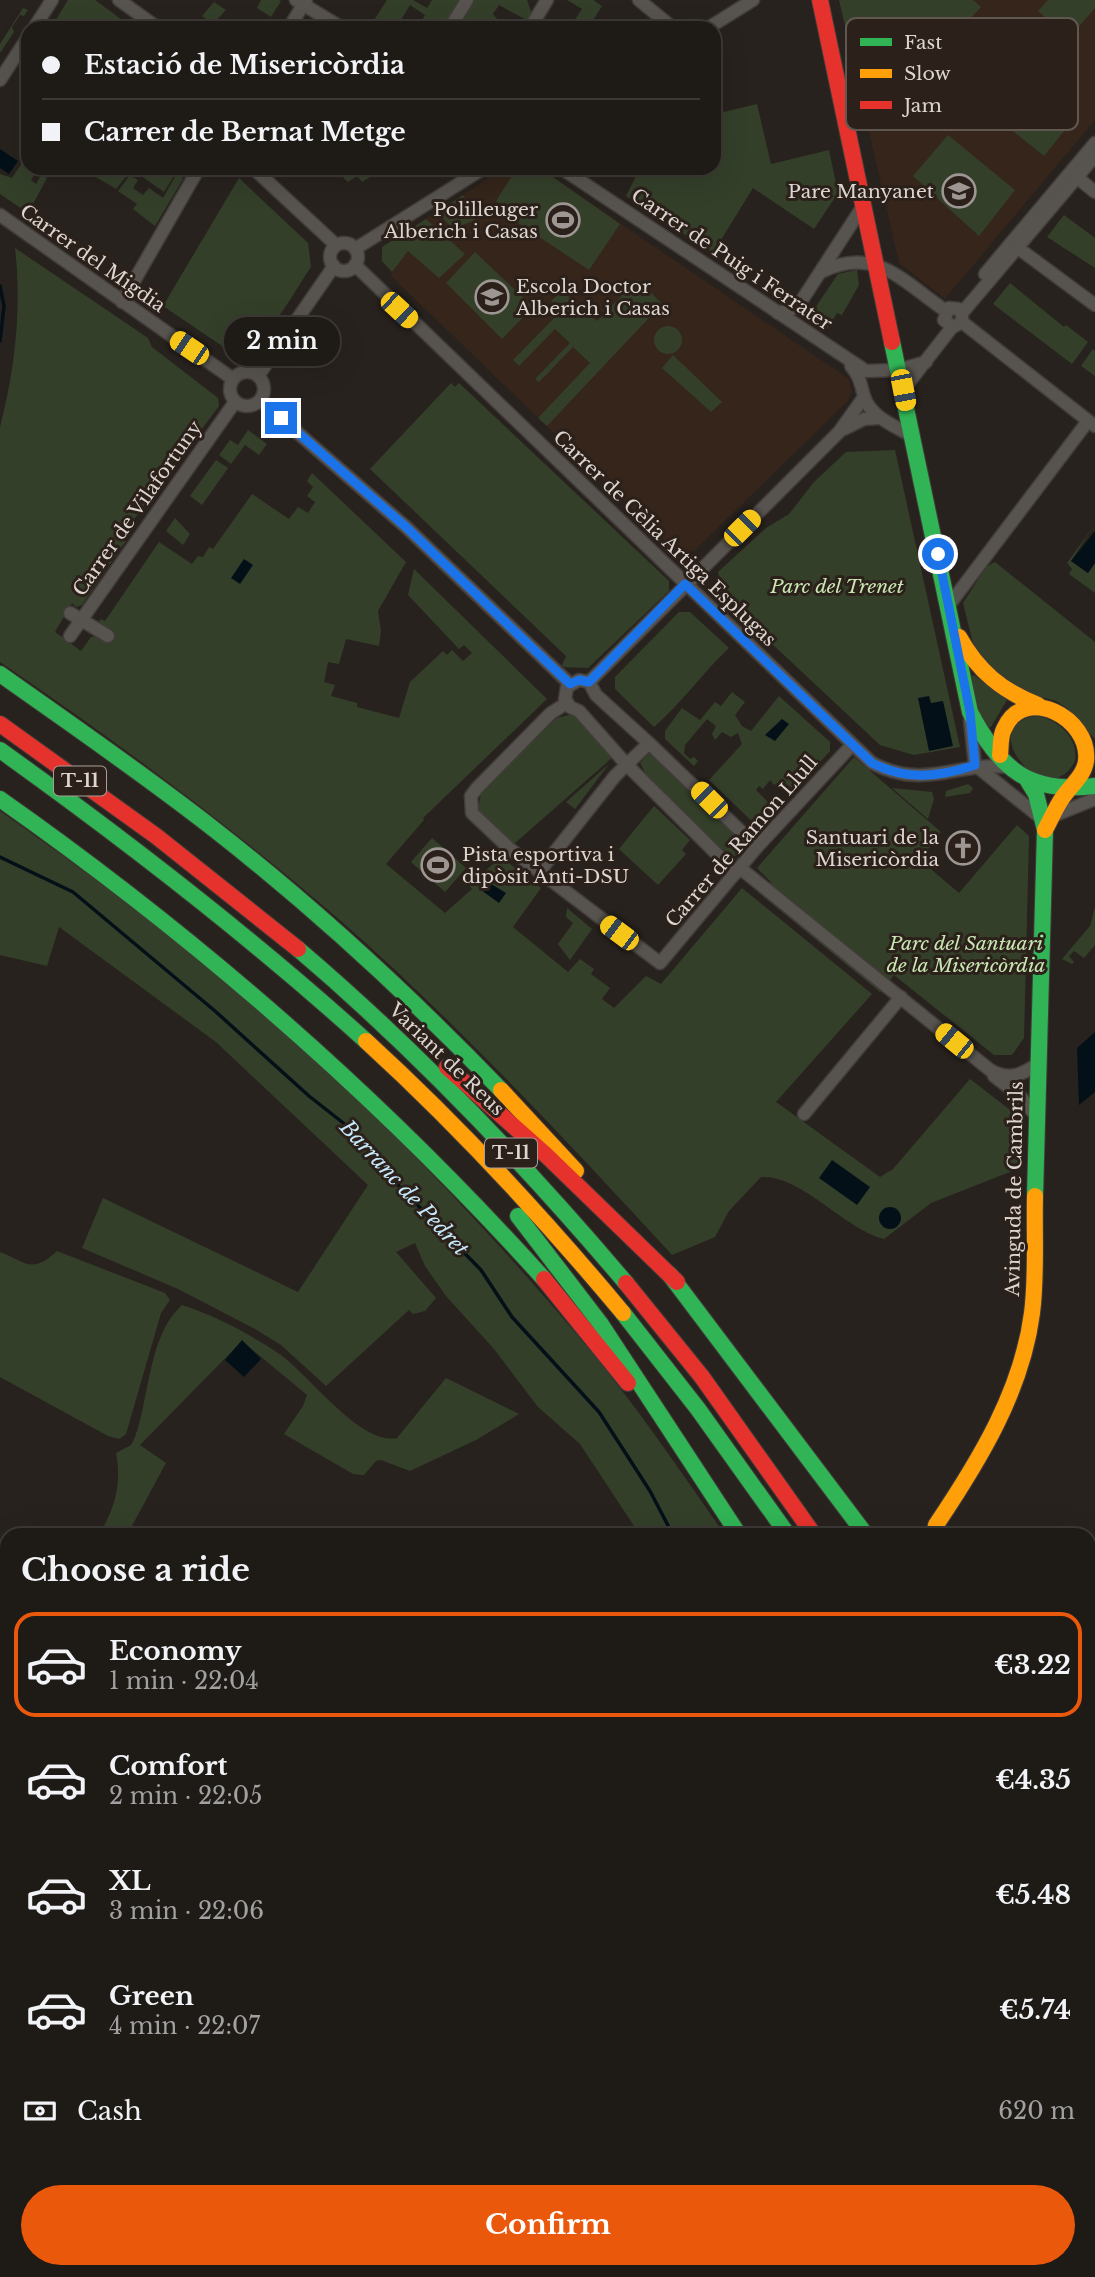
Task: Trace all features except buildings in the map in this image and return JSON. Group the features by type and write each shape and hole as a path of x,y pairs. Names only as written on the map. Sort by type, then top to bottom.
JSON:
{"main road":[{"path":"820,0 846,125"},
{"path":"847,130 954,625 970,712 985,741 1028,781 1046,821"},
{"path":"954,625 977,667 991,681 1014,696 1065,717 1091,749 1084,768 1046,821"},
{"path":"0,674 246,854 365,957 508,1095 677,1282 861,1528"},
{"path":"1000,754 1004,724 1011,715 1020,709 1042,706"},
{"name":"Variant de Reus","path":"0,724 160,838 304,954 377,1019 518,1160 626,1282 719,1398 810,1528"},
{"name":"T-11","path":"0,750 149,857 291,973 432,1103 505,1178 593,1277 705,1416 783,1528"},
{"path":"1028,781 1047,788 1095,786"},
{"path":"0,799 154,911 264,999 398,1123 561,1298 626,1380 733,1528"},
{"name":"Avinguda de Cambrils","path":"936,1528 974,1471 995,1432 1009,1401 1023,1357 1035,1277 1046,821"},
{"name":"T-11","path":"160,838 310,946 546,1155 677,1282"},
{"path":"291,973 459,1147 536,1236 600,1323 733,1528"}],"street":[{"path":"38,21 52,0"},
{"path":"119,0 148,21"},
{"path":"454,21 467,0"},
{"path":"534,21 547,0"},
{"path":"639,0 664,21"},
{"path":"719,21 753,0"},
{"path":"292,21 302,2 331,21"},
{"path":"0,80 21,49"},
{"path":"956,316 1018,248 1095,143"},
{"path":"903,390 926,362 956,316 1074,175 1095,156"},
{"path":"122,302 195,175"},
{"path":"261,175 336,245"},
{"path":"355,249 473,175"},
{"name":"Carrer de Puig i Ferrater","path":"571,175 866,371 898,370 926,362"},
{"path":"1074,175 1095,192"},
{"path":"791,322 802,300 863,206"},
{"name":"Carrer del Migdia","path":"0,215 233,379"},
{"path":"346,243 355,249 355,265 343,270 334,266 330,255 336,245 346,243"},
{"path":"1018,248 1095,306"},
{"path":"821,272 843,261 875,262 956,316 1092,424 949,605"},
{"name":"Carrer de Cèlia Artiga Esplugas","path":"355,265 872,763 890,772 923,777 975,765 1000,754"},
{"path":"258,376 334,266"},
{"path":"778,313 792,309 802,300"},
{"path":"802,300 799,319 803,330"},
{"name":"Carrer de Puig i Ferrater","path":"846,360 863,380 864,397 879,418 912,436"},
{"path":"248,372 258,376 264,385 260,400 245,407 235,402 230,393 233,379 248,372"},
{"path":"589,682 839,432 864,397"},
{"path":"260,400 406,527 570,684"},
{"name":"Carrer de Vilafortuny","path":"70,636 76,617 235,402"},
{"path":"839,432 864,419 879,418"},
{"path":"76,617 108,636"},
{"path":"589,682 579,680 570,684 565,695 567,703 579,711 626,764 738,870 990,1070 1037,1117"},
{"path":"589,682 596,695 757,847"},
{"path":"579,711 589,708 596,695"},
{"path":"567,703 551,713 471,796 472,813 539,872 626,764 653,746"},
{"path":"970,712 975,765 1046,821 1095,799"},
{"name":"Carrer de Ramon Llull","path":"539,872 660,963 757,847 852,745"},
{"name":"Carrer de Cèlia Artiga Esplugas","path":"975,765 1000,754"},
{"path":"804,1114 901,997"},
{"path":"990,1070 1015,1076 1039,1063"}],"shaded area":[{"path":"839,0 1095,0 1095,120 945,299 899,263 869,130 1078,130 1078,18 846,18 846,31"},
{"path":"0,149 18,161 9,174 0,168"},
{"path":"494,175 549,175 849,379 852,391 848,401 695,550 687,553 674,549 390,275 392,272 382,261 382,247"},
{"path":"1095,531 1095,563 1088,573 1071,561"},
{"path":"244,559 253,565 240,584 231,578"},
{"path":"929,696 931,703 943,701 953,746 929,751 918,698"},
{"path":"782,719 789,724 775,741 765,735"},
{"path":"488,882 506,893 499,903 481,890"},
{"path":"1095,1032 1095,1092 1079,1105 1077,1048"},
{"path":"832,1160 870,1187 857,1205 819,1178"},
{"path":"886,1207 894,1207 901,1214 901,1222 894,1229 886,1229 879,1222 879,1214"},
{"path":"242,1340 261,1359 244,1377 225,1360"}],"green space":[{"path":"68,0 95,0 124,21 55,21"},
{"path":"261,0 281,1 271,17 257,8"},
{"path":"387,0 413,0 427,8 432,0 459,0 446,21 422,21 425,15 410,5 400,21 374,21"},
{"path":"472,0 527,0 533,17 528,21 499,5 493,14 497,21 460,21"},
{"path":"567,0 593,0 602,6 592,21 574,21 582,9"},
{"path":"839,0 973,0 981,7 971,18 846,18 846,30"},
{"path":"1048,0 1095,0 1095,8 1078,28 1078,18 1046,18 1038,11"},
{"path":"214,2 226,10 216,21 209,21 202,16"},
{"path":"23,8 28,10 24,16 20,15 12,27 14,32 0,53 0,44"},
{"path":"757,104 771,164 829,150 838,193 814,229 753,188 713,253 626,196 636,175 721,175 721,107 724,112"},
{"path":"1012,130 1065,130 1044,156"},
{"path":"948,135 1015,190 979,236 913,176"},
{"path":"21,164 21,175 34,175 31,180 36,184 41,175 47,178 28,213 0,194 0,174 12,178"},
{"path":"97,175 127,175 116,189 96,177"},
{"path":"130,175 138,180 133,188 143,195 149,188 163,198 176,175 181,175 183,179 155,226 133,209 137,204 118,191"},
{"path":"140,175 174,176 164,192"},
{"path":"341,175 373,175 362,182 357,176 348,182"},
{"name":"Polilleuger Alberich i Casas","path":"513,175 550,175 620,224 589,270 506,215 509,210 496,201"},
{"path":"239,178 308,243 311,267 267,330 255,340 228,350 163,306"},
{"path":"463,195 469,206 478,201 485,211 474,217 475,220 453,229 437,212"},
{"path":"1064,215 1095,238 1095,268 1047,237"},
{"path":"426,219 465,254 439,278 408,251 392,272 382,261 382,247"},
{"path":"15,248 148,338 152,347 218,398 219,406 120,538 126,541 82,605 76,607 72,603 55,632 81,651 91,637 98,636 98,623 101,619 105,621 159,542 192,564 198,556 203,557 209,547 213,549 252,494 289,519 298,507 308,513 315,502 307,496 313,487 307,481 312,473 406,562 378,611 381,631 379,646 346,639 339,664 328,662 324,682 335,685 331,696 357,703 357,707 399,718 410,682 443,651 447,655 452,650 463,661 472,653 464,645 459,649 408,595 414,569 547,699 423,818 386,864 445,913 472,889 469,885 501,857 541,888 513,927 568,972 580,959 594,969 591,974 610,988 602,999 614,1008 646,976 661,984 742,888 872,994 776,1102 880,1177 893,1169 970,1079 1022,1119 1020,1168 931,1203 884,1239 853,1224 791,1184 776,1178 761,1177 729,1211 715,1237 672,1255 470,1042 341,921 174,787 0,662 0,427 16,338 18,293"},
{"path":"475,252 533,307 502,339 446,283"},
{"path":"857,270 859,285 842,315 837,313 827,329 810,321 809,317 838,274"},
{"path":"638,279 662,304 547,426 538,418 590,363 573,347 539,382 535,379 570,343 555,329 519,366 513,360 561,311 551,301 562,291 597,321"},
{"path":"1010,283 1064,327 1066,325 1088,342 1072,364 993,304"},
{"path":"668,326 678,330 682,340 678,350 668,354 658,350 654,340 658,330"},
{"path":"1093,349 1095,351 1095,376 1081,366"},
{"path":"673,355 722,402 711,412 662,368"},
{"path":"451,383 455,387 459,383 669,581 669,591 588,668 564,667 562,665 566,656 370,469"},
{"path":"248,430 267,444 259,455 245,445 231,464 219,455 230,440 238,445"},
{"name":"Parc del Trenet","path":"895,450 960,747 914,755 880,745 722,597 718,572 766,528 789,514 814,482 846,452"},
{"path":"216,460 228,468 202,505 190,496"},
{"path":"175,518 190,534 183,545 166,531"},
{"path":"1093,527 1071,561 1088,573 1095,563 1095,593 1069,574 1072,569 1067,563"},
{"path":"995,562 1095,642 1095,739 1067,708 1056,701 1017,690 981,660 973,643 963,603 986,567"},
{"path":"679,612 690,612 729,648 654,727 615,689 615,677"},
{"path":"974,675 1007,700 991,727 988,727 976,706 969,677"},
{"path":"732,692 745,702 735,715 742,726 751,731 779,696 830,742 830,751 795,790 784,783 782,787 777,783 774,785 770,780 763,789 759,786 756,790 777,811 759,828 709,780 742,744 738,733 731,737 722,732 715,740 712,734 716,726 707,719 685,745 684,753 690,759 694,757 698,761 694,766 665,739 665,731 682,708 700,720 715,702 721,706"},
{"path":"573,714 613,757 514,844 478,811 481,792 557,718"},
{"path":"1035,716 1058,725 1074,745 1075,761 1063,775 1049,778 1034,773 1022,763 1013,749 1011,735 1018,723"},
{"path":"649,753 655,753 745,839 746,847 741,855 734,856 720,848 646,774 640,763"},
{"name":"Parc del Santuari de la Misericòrdia","path":"854,757 941,832 920,860 959,893 1017,825 1029,836 1024,1038 1012,1055 994,1055 894,975 880,992 759,893 771,882 757,868"},
{"path":"609,764 575,809 566,802"},
{"path":"968,784 973,788 970,793 945,797 946,791"},
{"path":"892,788 932,792 934,799 928,819"},
{"path":"654,806 690,840 682,850 686,854 658,885 619,849"},
{"path":"0,811 122,899 211,969 332,1075 420,1161 504,1251 603,1366 720,1528 635,1528 580,1444 538,1407 494,1349 446,1296 425,1266 415,1243 396,1252 436,1298 425,1311 413,1314 409,1310 326,1386 281,1345 255,1329 178,1289 82,1248 103,1198 298,1292 368,1185 216,1042 59,927 47,966 0,955"},
{"name":"Pista esportiva i dipòsit Anti-DSU","path":"432,838 466,868 445,892 411,862"},
{"path":"1095,907 1095,945 1084,958 1074,951 1069,956 1074,962 1072,964 1062,959 1090,926"},
{"path":"567,908 592,929 570,960 558,944 573,923 566,917"},
{"path":"57,1251 165,1293 170,1300 161,1313 126,1434 119,1439 108,1436 0,1377 0,1252 23,1263 35,1264"},
{"path":"182,1305 232,1326 278,1353 351,1420 382,1437 397,1438 446,1378 519,1414 476,1440 410,1471 381,1460 376,1461 364,1475 353,1474 284,1434 303,1406 307,1395 242,1341 140,1445 166,1463 131,1528 102,1528 116,1496 116,1453 131,1445 135,1437 156,1349 171,1318"}],"waterway":[{"name":"Barranc de Pedret","path":"0,286 4,306 0,341"},
{"name":"Barranc de Pedret","path":"0,857 73,892 215,1011 309,1096 361,1137 392,1179 481,1270 512,1317 599,1412 650,1491 669,1528"}],"traffic: fast":[{"path":"892,342 970,712 993,749 1005,763 1019,773 1051,786 1095,786"},
{"path":"0,674 108,750 253,860 362,955 501,1090"},
{"path":"0,750 187,890 278,964 366,1041"},
{"path":"1028,781 1036,794 1045,830 1035,1196"},
{"path":"0,799 146,908 286,1024 418,1147 544,1279"},
{"path":"298,949 385,1027 469,1109 626,1283"},
{"path":"518,1216 600,1323 734,1528"},
{"path":"670,1275 861,1528"},
{"path":"623,1313 698,1409 783,1528"}],"traffic: slow":[{"path":"959,637 974,660 992,678 1013,693 1038,705"},
{"path":"1000,755 1004,729 1013,715 1026,709 1040,708 1054,712 1068,720 1078,731 1085,745 1085,766 1060,801 1045,830"},
{"path":"366,1041 434,1105 499,1173 623,1313"},
{"path":"501,1090 576,1171"},
{"path":"935,1528 983,1450 1019,1370 1034,1299 1035,1196"}],"traffic: jam":[{"path":"820,0 846,124"},
{"path":"847,130 892,342"},
{"path":"0,724 156,836 298,949"},
{"path":"447,1067 546,1155 677,1282"},
{"path":"544,1279 628,1383"},
{"path":"626,1283 702,1377 809,1528"}],"place":[{"name":"Pare Manyanet","path":"959,191"},
{"name":"Polilleuger Alberich i Casas","path":"563,220"},
{"name":"Escola Doctor Alberich i Casas","path":"492,297"},
{"name":"Santuari de la Misericòrdia","path":"963,848"},
{"name":"Pista esportiva i dipòsit Anti-DSU","path":"438,865"}],"route":[{"path":"281,418 406,527 570,684 579,680 589,682 685,584 872,763 890,772 923,777 956,772 975,765 970,712 938,554"}]}
